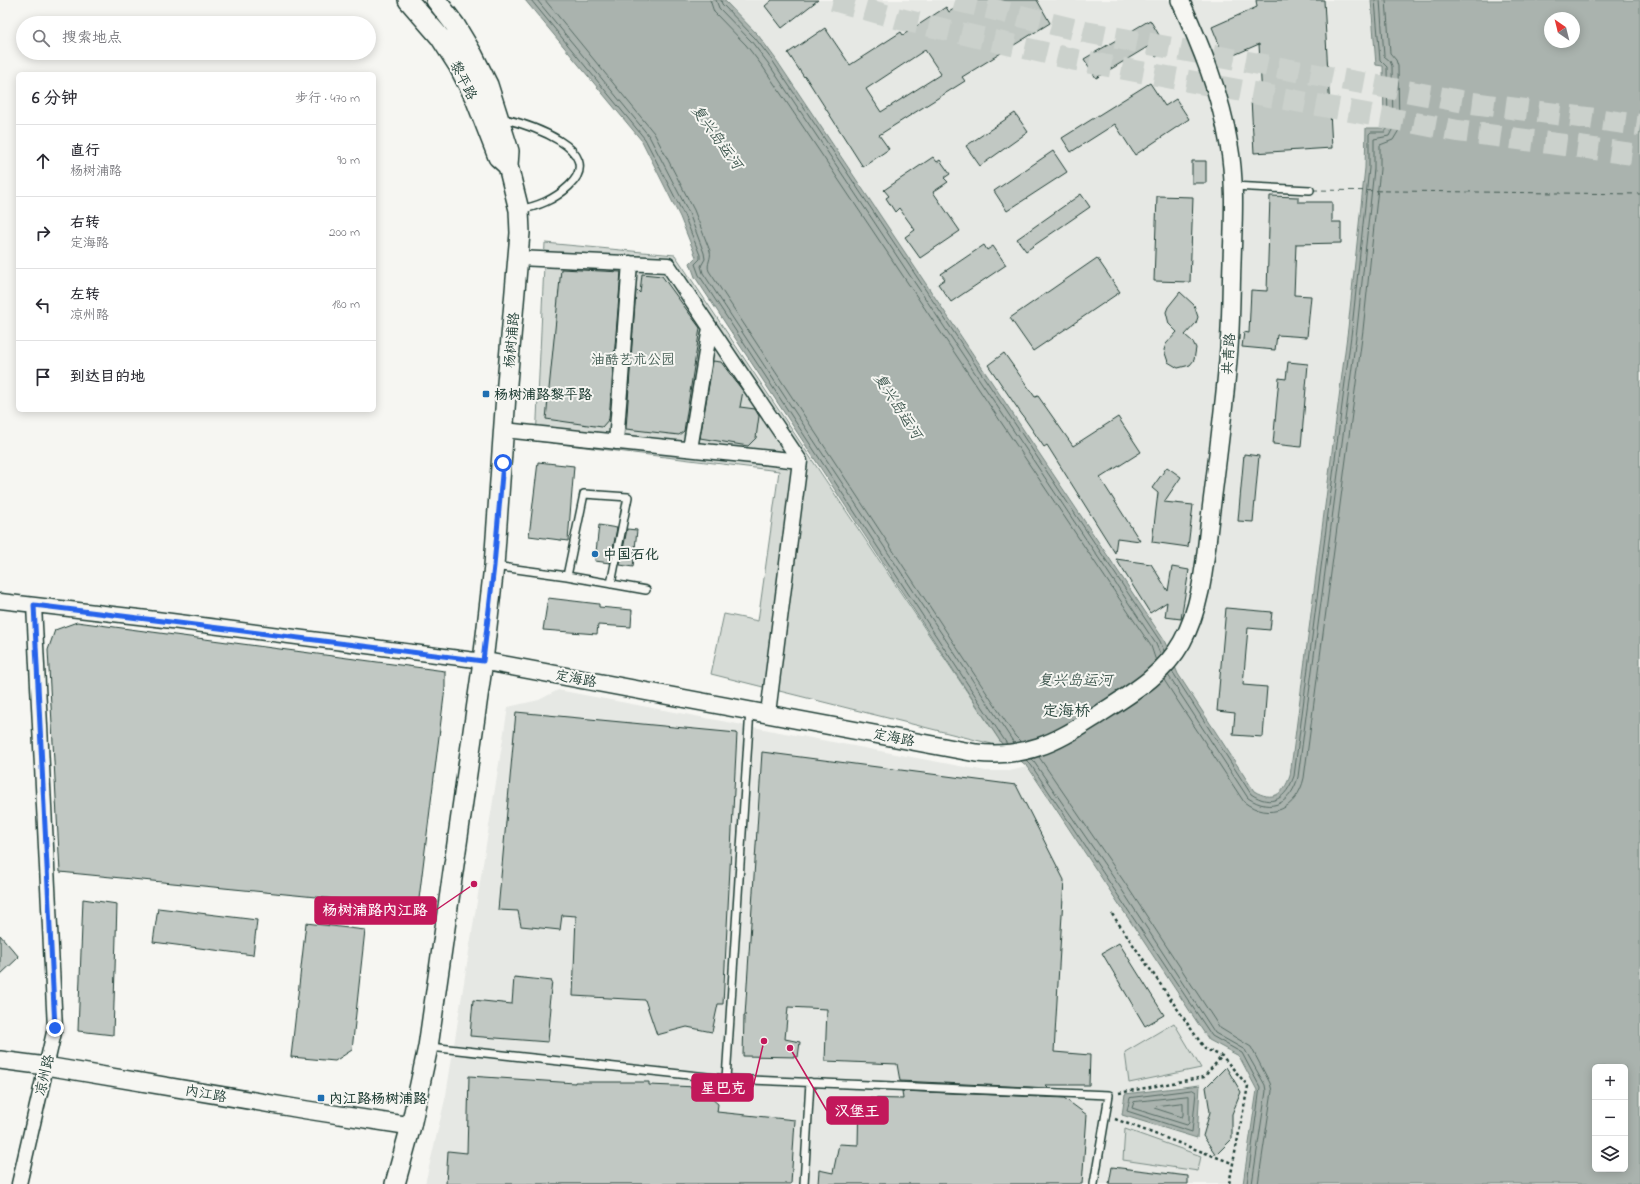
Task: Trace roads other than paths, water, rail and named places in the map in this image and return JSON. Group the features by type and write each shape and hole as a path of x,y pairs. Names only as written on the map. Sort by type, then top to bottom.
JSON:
{"main road":[{"name":"黎平路","path":"408,0 440,37 492,120"},
{"name":"黎平路","path":"436,0 455,25 473,55 488,85 498,157 508,166 519,210"},
{"name":"杨树浦路","path":"412,1126 428,1047 483,661 494,566 520,233 519,210"},
{"path":"395,1184 412,1126"}],"street":[{"name":"共青路","path":"1134,692 1163,668 1182,642 1191,623 1199,594 1221,437 1229,348 1232,186 1230,148 1226,123 1210,73 1180,0"},
{"path":"518,258 668,265 800,461 768,713"},
{"path":"616,442 630,263"},
{"path":"690,449 710,328"},
{"path":"504,430 800,461"},
{"name":"定海路","path":"0,601 483,661 976,753 996,755 1037,748 1072,732 1134,692"},
{"name":"凉州路","path":"19,1184 55,1028 34,605"},
{"name":"内江路","path":"0,1060 46,1066 412,1126"}],"lane":[{"path":"492,120 549,134 572,152 577,160 579,170 574,181 564,191 538,206 519,210"},
{"path":"1232,186 1310,190"},
{"path":"567,576 584,494 628,497 611,584"},
{"path":"494,566 567,576 646,590"},
{"path":"726,1079 750,710"},
{"path":"428,1047 726,1079 1109,1095 1094,1184"},
{"path":"804,1184 810,1082"}],"water":[{"name":"复兴岛运河","path":"525,0 724,0 758,35 775,58 1164,640 1178,674 1254,791 1267,796 1272,796 1281,792 1290,776 1348,328 1365,168 1366,128 1384,128 1383,66 1376,65 1371,0 1640,0 1640,1184 1243,1184 1257,1090 1239,1056 1209,1040 1028,767 1004,747 695,277 690,263 696,257 680,217 642,141"},
{"path":"1200,1085 1197,1138 1122,1115 1125,1094"}],"tunnel":[{"path":"833,0 900,19 1076,60 1458,131 1640,155"},
{"path":"955,0 1085,32 1465,102 1640,125"}],"place":[{"name":"杨树浦路黎平路","path":"486,394"},
{"name":"中国石化","path":"595,554"},
{"name":"杨树浦路内江路","path":"474,884"},
{"name":"星巴克","path":"764,1041"},
{"name":"汉堡王","path":"790,1048"},
{"name":"内江路杨树浦路","path":"321,1098"}],"district":[{"name":"定海桥","path":"1066,710"}],"park label":[{"name":"油酷艺术公园","path":"633,359"}]}
